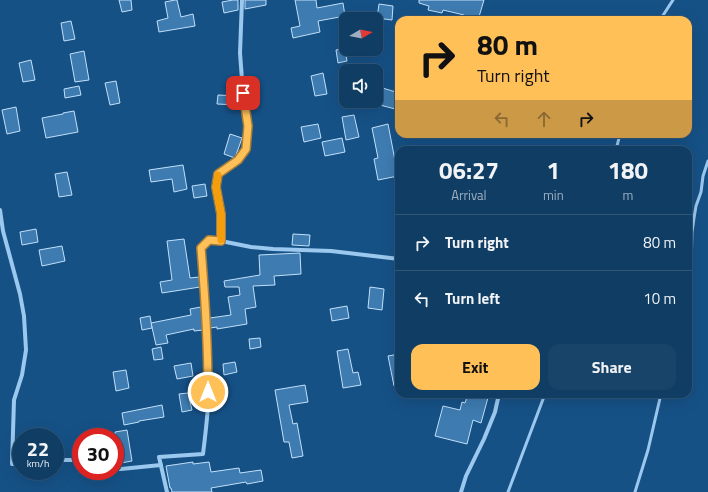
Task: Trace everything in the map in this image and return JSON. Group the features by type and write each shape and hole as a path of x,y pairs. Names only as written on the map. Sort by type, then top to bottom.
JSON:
{"street":[{"path":"221,241 221,214 216,187 218,174 238,160 246,149 248,126 243,93 240,53 242,0"},
{"path":"0,210 3,231 20,294 24,316 26,350 22,375 14,400 13,428"},
{"path":"167,492 159,457 203,454 208,406 208,352 201,248 209,240 251,247 331,251 395,259"},
{"path":"461,492 466,476 495,412 498,398"},
{"path":"124,469 160,465"}],"lane":[{"path":"663,16 673,0"},
{"path":"692,269 692,232 694,218 701,192 703,176 708,161"},
{"path":"508,492 543,398"},
{"path":"635,492 648,450 660,398"}],"building":[{"path":"119,0 131,0 132,10 122,12"},
{"path":"177,0 181,17 193,14 195,26 159,32 157,21 168,18 165,2"},
{"path":"238,0 238,10 224,13 222,2"},
{"path":"245,0 266,0 266,5 245,9"},
{"path":"295,0 316,0 317,8 343,3 344,12 339,12 339,17 318,21 320,32 293,38 291,28 300,26"},
{"path":"419,0 484,0 479,16 464,16 443,10 442,13 428,10 429,6 419,3"},
{"path":"379,4 393,6 392,20 383,19 383,12 378,12"},
{"path":"71,21 75,39 64,41 61,23"},
{"path":"339,49 339,56 346,56 347,61 338,63 336,50"},
{"path":"84,51 89,80 75,82 70,54"},
{"path":"31,60 35,80 23,82 19,63"},
{"path":"323,73 327,94 315,96 311,76"},
{"path":"116,81 120,103 110,105 105,83"},
{"path":"79,86 81,95 65,98 64,89"},
{"path":"383,88 395,92 395,109 383,106"},
{"path":"218,95 239,96 238,105 217,104"},
{"path":"16,107 20,131 7,134 2,110"},
{"path":"74,111 78,132 46,138 42,118"},
{"path":"354,115 359,137 346,140 342,117"},
{"path":"318,124 321,138 304,142 301,127"},
{"path":"388,124 395,160 395,177 378,180 374,159 378,158 372,128"},
{"path":"230,134 242,138 235,158 224,154"},
{"path":"342,138 345,152 325,156 322,142"},
{"path":"183,165 187,189 174,192 172,179 151,182 149,170"},
{"path":"67,172 72,195 59,197 55,174"},
{"path":"205,184 207,196 194,198 192,186"},
{"path":"36,229 38,242 22,245 20,232"},
{"path":"293,234 310,235 309,246 292,245"},
{"path":"184,239 190,278 199,277 200,287 162,293 160,282 172,280 167,241"},
{"path":"62,246 65,261 42,266 39,250"},
{"path":"300,253 301,274 274,276 275,285 253,286 256,307 245,309 247,324 217,329 217,327 210,328 210,318 231,315 228,297 240,295 239,287 225,287 224,281 260,275 259,255"},
{"path":"370,287 384,289 382,310 368,308"},
{"path":"347,306 349,318 332,321 330,309"},
{"path":"201,307 203,330 194,331 194,329 166,335 168,343 156,345 151,323 191,315 190,309"},
{"path":"150,316 152,328 142,330 140,318"},
{"path":"260,338 261,347 250,349 249,339"},
{"path":"161,347 163,359 154,360 152,349"},
{"path":"348,349 353,373 358,372 361,385 343,388 337,351"},
{"path":"395,355 395,386 394,386 388,356"},
{"path":"235,362 237,372 224,375 223,364"},
{"path":"191,363 193,376 177,379 174,366"},
{"path":"126,370 129,388 116,391 113,372"},
{"path":"305,385 308,402 289,405 293,424 297,423 303,456 292,458 289,442 284,442 275,390"},
{"path":"188,393 192,410 182,412 179,394"},
{"path":"467,398 488,398 481,423 473,420 467,444 435,436 443,406 460,410 462,402 465,403"},
{"path":"162,405 164,417 124,425 122,413"},
{"path":"124,430 127,430 132,461 124,462"},
{"path":"193,462 193,464 209,462 211,472 239,468 240,473 261,470 263,481 247,484 246,482 211,488 212,492 172,492 166,466"}],"slow traffic":[{"path":"218,175 216,187 221,214 221,240"}],"route":[{"path":"208,392 208,352 201,248 209,240 221,241 221,214 216,187 218,174 238,160 246,149 248,126 243,93"}]}
